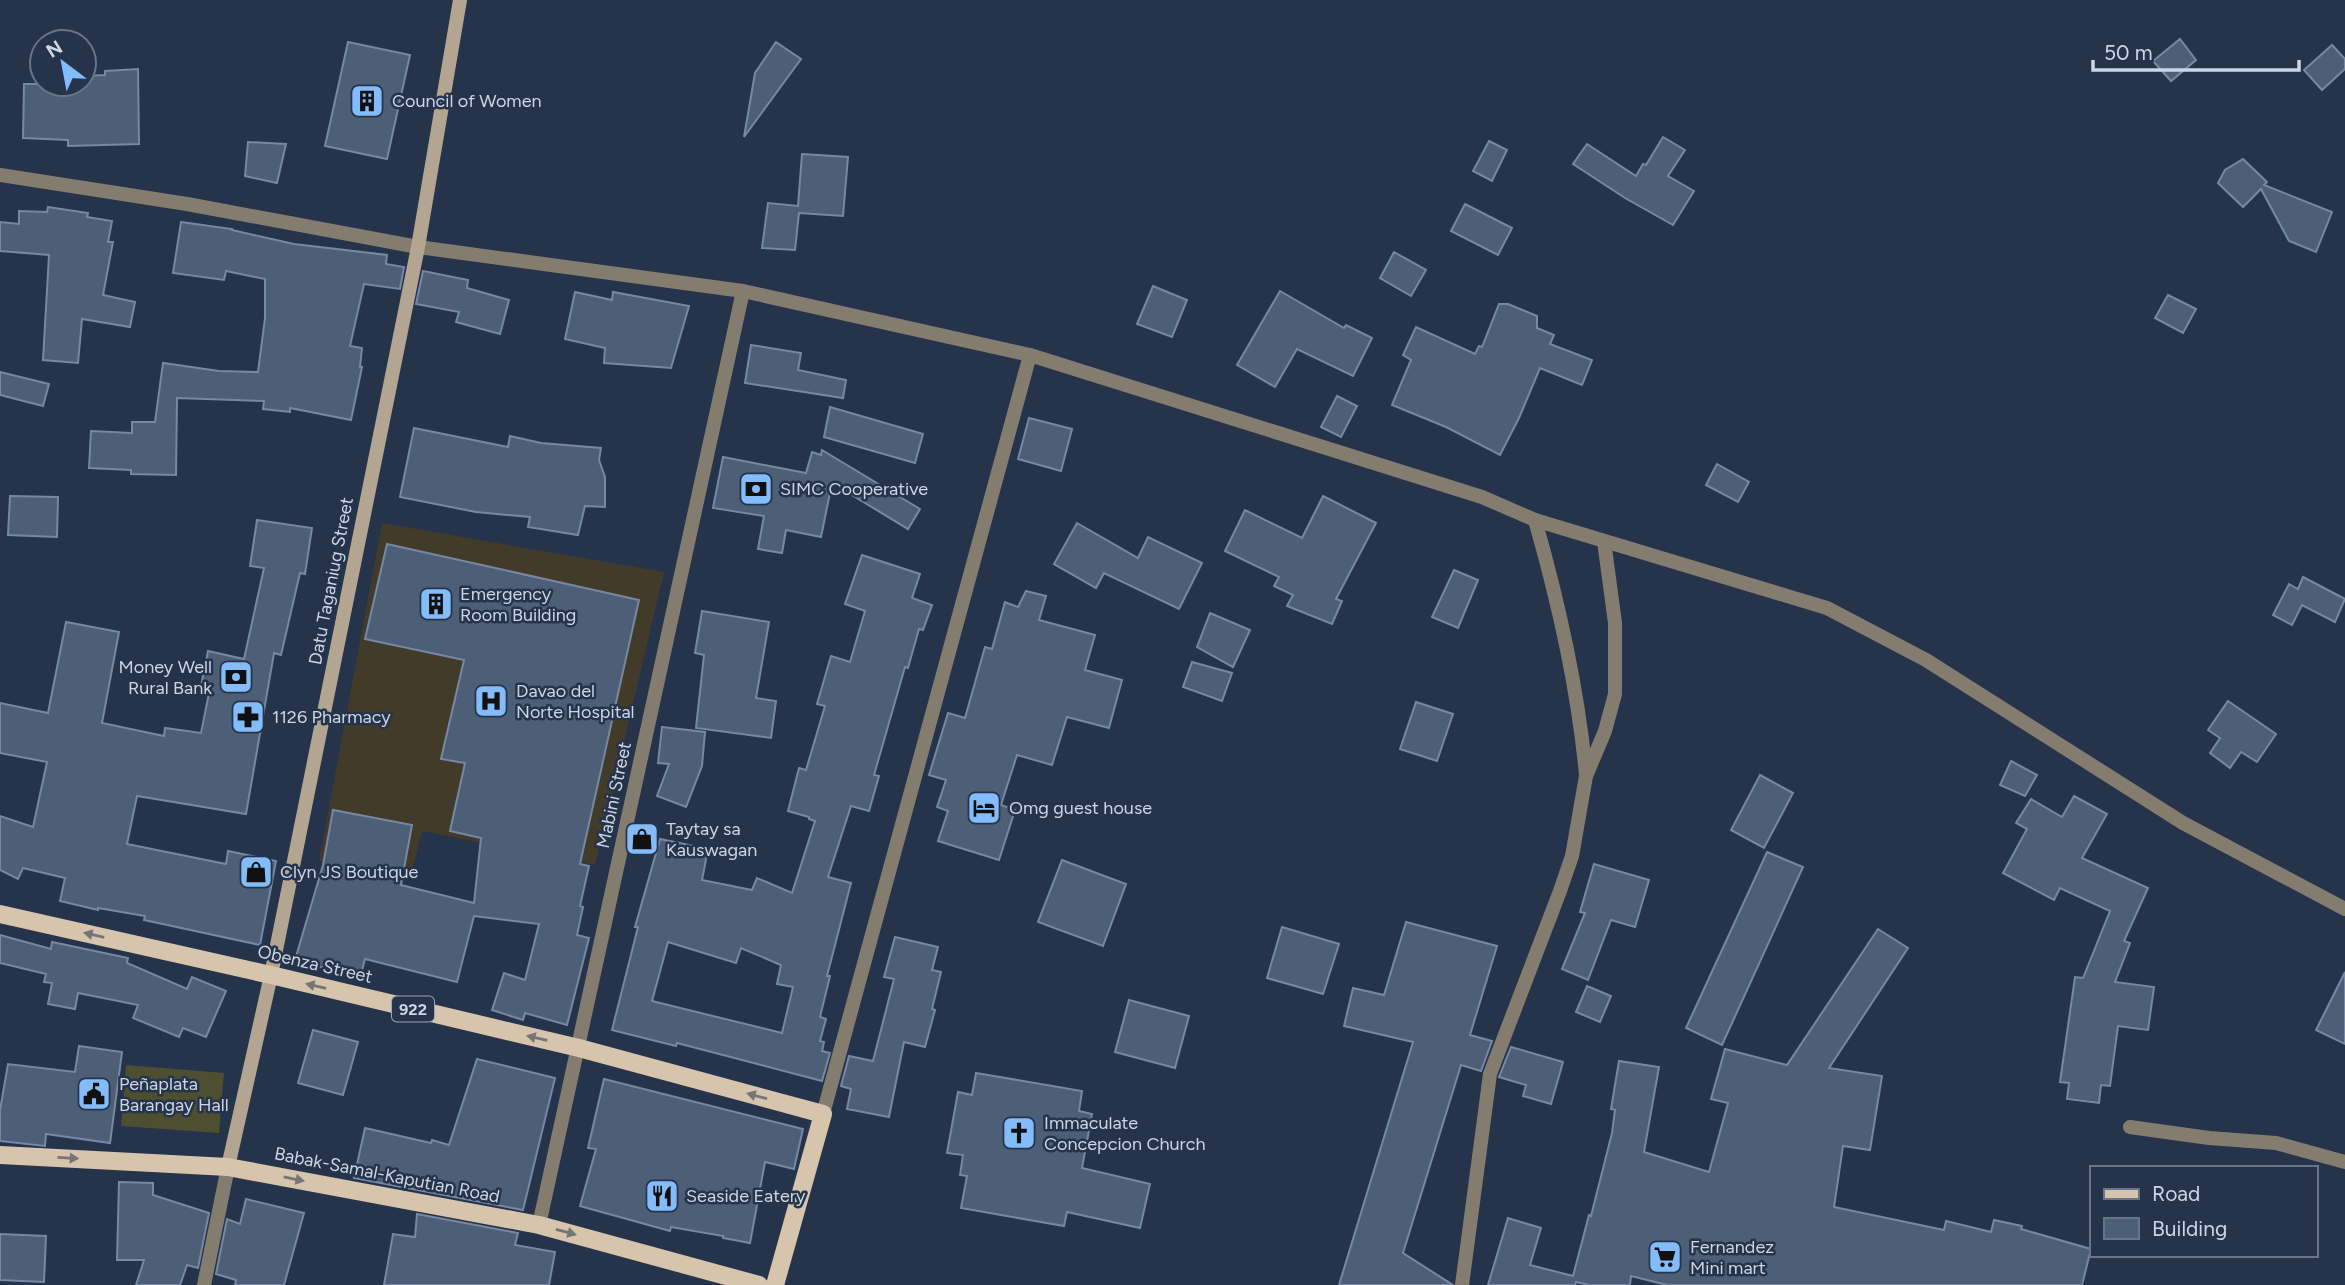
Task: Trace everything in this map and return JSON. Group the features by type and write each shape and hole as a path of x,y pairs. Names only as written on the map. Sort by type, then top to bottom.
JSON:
{"main road":[{"name":"Datu Taganiug Street","path":"228,1167 271,975 418,247 460,0"},
{"name":"Obenza Street","path":"0,914 579,1048 823,1114"},
{"path":"775,1285 823,1114"},
{"name":"Babak-Samal-Kaputian Road","path":"0,1155 228,1167 539,1225 759,1285"}],"street":[{"path":"0,175 187,204 418,247 743,291 1030,355 1482,497 1535,520 1827,608 1926,660 2183,824 2345,909"},
{"name":"Mabini Street","path":"539,1225 743,291"},
{"path":"823,1114 1030,355"},
{"path":"1535,520 1551,576 1580,714 1586,776"},
{"path":"1462,1285 1490,1074 1572,856 1586,776 1605,731 1615,694 1615,623 1604,541"},
{"path":"2130,1127 2209,1138 2276,1143 2345,1162"},
{"path":"204,1285 228,1167"}],"shaded area":[{"name":"Davao del Norte Hospital","path":"382,523 664,572 595,865 422,831 410,880 319,861"}],"green space":[{"path":"126,1065 224,1073 219,1133 121,1126"}],"building":[{"path":"2180,39 2196,60 2171,81 2153,61"},
{"name":"Council of Women","path":"348,42 410,55 387,159 325,146"},
{"path":"776,42 801,59 744,137 755,73"},
{"path":"2332,45 2345,59 2345,69 2322,90 2304,70"},
{"path":"138,69 139,144 68,146 68,140 23,138 24,84 28,84 28,98 98,98 98,75 105,75 105,71"},
{"path":"1663,137 1685,150 1668,176 1694,191 1673,225 1573,164 1587,144 1636,176"},
{"path":"1489,141 1507,150 1492,181 1473,171"},
{"path":"248,142 286,144 277,183 245,176"},
{"path":"802,154 848,157 843,216 799,213 795,250 762,248 768,203 798,206"},
{"path":"2243,159 2267,182 2264,185 2332,212 2316,252 2289,241 2261,189 2243,207 2218,183 2225,170"},
{"path":"1465,204 1512,228 1498,255 1451,231"},
{"path":"48,207 88,213 87,217 112,221 108,242 113,242 103,295 135,302 130,327 82,319 78,363 43,360 49,255 0,251 0,222 19,224 19,211 47,212"},
{"path":"181,222 232,229 294,244 387,255 386,264 404,267 400,289 364,284 350,346 362,348 362,367 351,420 290,408 290,412 263,409 264,401 177,398 176,475 131,474 131,470 89,468 91,431 132,433 132,422 155,422 163,363 219,371 258,372 265,318 265,279 226,271 224,280 173,273"},
{"path":"1394,252 1426,270 1411,296 1380,278"},
{"path":"423,271 468,280 467,288 509,300 500,334 456,322 459,312 416,304"},
{"path":"1153,286 1187,300 1172,337 1137,324"},
{"path":"1280,291 1344,328 1346,325 1372,338 1353,376 1297,349 1275,387 1237,365"},
{"path":"575,292 612,300 613,292 689,306 671,368 604,363 605,348 565,339"},
{"path":"2168,295 2196,309 2183,333 2155,318"},
{"path":"1499,304 1508,304 1537,316 1537,328 1554,335 1550,344 1592,360 1582,385 1540,368 1500,455 1446,427 1392,405 1411,360 1403,355 1416,327 1475,354 1479,346 1482,347"},
{"path":"751,345 801,353 798,370 846,380 843,398 745,383"},
{"path":"0,372 49,384 43,406 0,395"},
{"path":"1337,396 1357,406 1341,437 1321,427"},
{"path":"830,407 923,434 915,463 824,437"},
{"path":"1029,418 1072,429 1061,471 1018,459"},
{"path":"414,428 508,447 510,436 541,443 601,448 599,460 605,477 605,507 585,506 578,535 528,527 530,517 476,512 400,497"},
{"path":"822,450 920,509 908,529 832,483 821,537 786,530 782,553 758,549 764,516 713,508 723,457 806,473 812,452 821,455"},
{"path":"1717,464 1749,482 1738,502 1706,485"},
{"path":"10,496 58,497 57,537 8,535"},
{"path":"1323,496 1376,523 1336,599 1342,601 1332,624 1287,606 1293,595 1274,586 1279,577 1225,551 1245,510 1302,538"},
{"path":"257,520 312,528 305,574 300,573 281,655 274,653 246,814 137,796 127,844 226,864 228,851 276,861 260,945 144,920 145,916 98,910 60,901 65,878 23,868 18,879 0,870 0,816 33,827 47,762 0,753 0,703 48,713 66,622 119,632 102,723 164,736 165,728 201,733 209,693 200,691 208,651 244,659 264,568 250,566"},
{"path":"1077,523 1138,558 1148,537 1202,563 1179,609 1104,573 1096,588 1054,564"},
{"name":"Davao del Norte Hospital","path":"387,544 639,600 580,864 589,866 577,935 589,938 567,1025 525,1013 523,1020 492,1010 504,973 525,980 539,924 474,916 457,982 365,959 360,978 295,960 323,865 333,810 412,825 401,885 474,903 481,838 450,831 465,763 441,759 464,660 365,639"},
{"path":"862,555 920,574 912,598 932,605 923,630 919,629 908,668 905,667 874,775 879,776 869,811 851,806 828,877 851,883 827,976 830,976 820,1017 826,1019 820,1041 824,1042 822,1051 830,1053 822,1081 677,1043 676,1046 612,1030 638,927 635,927 660,839 708,849 702,880 752,890 757,878 792,893 815,821 788,811 799,768 806,770 825,706 817,704 831,656 850,662 865,611 845,604","holes":["668,942 736,963 741,948 781,965 777,984 793,987 782,1033 652,1001"]},
{"path":"1454,570 1478,580 1458,628 1432,617"},
{"path":"2303,577 2345,599 2335,622 2302,605 2292,625 2273,615 2289,584 2298,589"},
{"path":"1026,591 1046,596 1039,620 1095,635 1085,670 1122,680 1109,728 1067,717 1052,765 1017,755 1001,805 1015,810 999,860 938,841 948,811 937,807 946,780 929,775 948,713 965,718 985,647 992,649 1005,602 1018,607"},
{"path":"702,611 769,622 756,698 776,701 771,738 696,728 704,655 695,653"},
{"path":"1210,613 1250,630 1233,667 1197,647"},
{"path":"1192,662 1232,673 1222,701 1183,687"},
{"path":"2228,701 2276,734 2257,762 2241,752 2230,768 2210,753 2220,738 2208,730"},
{"path":"1416,702 1453,714 1437,761 1400,749"},
{"path":"662,727 705,732 702,766 686,807 657,796 669,764 658,763"},
{"path":"2011,761 2037,775 2025,796 2000,785"},
{"path":"1760,775 1793,793 1764,848 1731,830"},
{"path":"2074,796 2107,814 2082,858 2148,888 2124,941 2130,943 2115,982 2154,987 2148,1030 2118,1026 2110,1086 2101,1085 2099,1103 2067,1099 2069,1083 2060,1082 2075,977 2083,978 2110,911 2060,888 2054,900 2003,873 2027,829 2016,823 2031,799 2062,817"},
{"path":"1767,852 1803,867 1722,1045 1686,1028"},
{"path":"1062,860 1126,884 1103,946 1038,922"},
{"path":"1594,864 1649,880 1635,927 1611,920 1588,980 1562,969 1585,913 1580,912"},
{"path":"1406,922 1497,946 1470,1035 1492,1041 1481,1071 1461,1065 1403,1253 1453,1285 1339,1285 1413,1042 1344,1026 1353,988 1384,995"},
{"path":"1282,927 1339,944 1323,994 1267,978"},
{"path":"1878,929 1908,948 1829,1068 1882,1076 1870,1150 1843,1146 1834,1207 1944,1230 1946,1221 1991,1232 1994,1220 2022,1226 2021,1229 2090,1249 2082,1285 1667,1285 1631,1276 1630,1285 1589,1285 1576,1282 1575,1285 1488,1285 1508,1218 1541,1228 1530,1265 1573,1276 1612,1133 1615,1110 1611,1109 1619,1061 1659,1067 1644,1152 1709,1172 1728,1103 1711,1099 1725,1049 1787,1065"},
{"path":"0,935 51,949 52,942 128,958 127,963 187,989 192,977 226,991 206,1037 183,1028 179,1037 133,1018 138,1005 78,993 75,1009 48,1004 52,983 44,982 46,974 0,963"},
{"path":"895,937 938,947 932,970 941,972 925,1047 904,1042 889,1117 847,1109 851,1089 841,1086 849,1056 873,1061 894,979 884,977"},
{"path":"2345,972 2345,1044 2316,1030"},
{"path":"1587,986 1611,996 1600,1022 1576,1012"},
{"path":"1129,1000 1189,1016 1175,1068 1115,1052"},
{"path":"313,1030 358,1042 343,1095 298,1083"},
{"path":"79,1046 122,1052 110,1143 46,1134 45,1146 0,1141 0,1110 8,1064 75,1072"},
{"path":"1511,1047 1563,1062 1551,1104 1523,1096 1526,1085 1499,1077"},
{"path":"477,1059 555,1078 523,1210 354,1178 365,1128 449,1145"},
{"name":"Immaculate Concepcion Church","path":"976,1073 1082,1091 1079,1111 1092,1114 1082,1168 1150,1184 1140,1228 1067,1212 1064,1226 961,1208 967,1176 960,1175 963,1155 947,1153 958,1092 972,1095"},
{"path":"604,1079 803,1129 794,1169 765,1162 750,1243 671,1227 670,1231 580,1206 596,1149 588,1148"},
{"path":"119,1182 153,1183 153,1195 209,1213 198,1268 187,1265 180,1285 136,1285 144,1260 117,1260"},
{"path":"246,1199 304,1213 284,1285 235,1285 236,1280 216,1274 227,1219 240,1224"},
{"path":"417,1214 518,1233 515,1245 555,1252 549,1285 384,1285 393,1234 415,1237"},
{"path":"0,1234 46,1236 44,1282 0,1280"}],"place":[{"name":"Council of Women","path":"367,101"},
{"name":"SIMC Cooperative","path":"756,489"},
{"name":"Emergency Room Building","path":"436,604"},
{"name":"Money Well Rural Bank","path":"236,677"},
{"name":"Davao del Norte Hospital","path":"491,701"},
{"name":"1126 Pharmacy","path":"248,717"},
{"name":"Omg guest house","path":"984,808"},
{"name":"Taytay sa Kauswagan","path":"642,839"},
{"name":"Clyn JS Boutique","path":"256,872"},
{"name":"Peñaplata Barangay Hall","path":"94,1094"},
{"name":"Immaculate Concepcion Church","path":"1019,1133"},
{"name":"Seaside Eatery","path":"662,1196"},
{"name":"Fernandez Mini mart","path":"1665,1257"}]}
